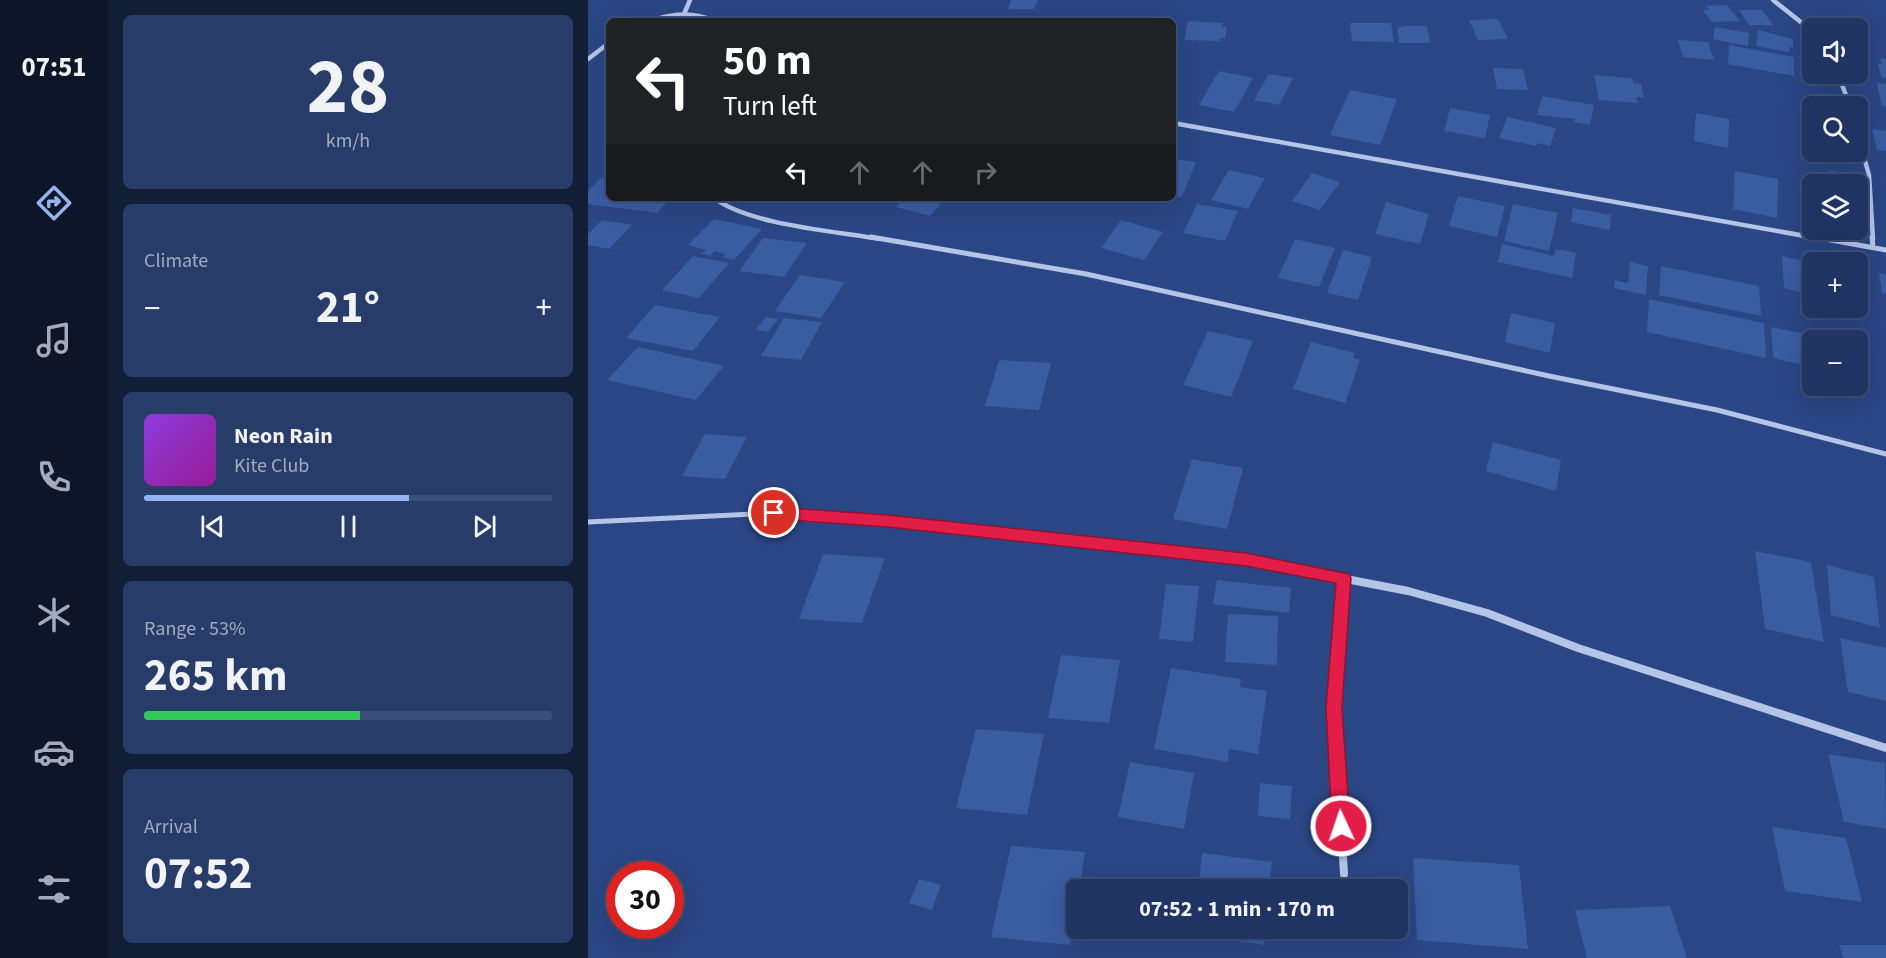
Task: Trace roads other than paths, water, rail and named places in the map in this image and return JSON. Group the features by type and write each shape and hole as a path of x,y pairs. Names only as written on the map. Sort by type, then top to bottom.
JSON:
{"street":[{"path":"684,14 690,0"},
{"path":"1773,0 1802,23"},
{"path":"665,18 684,14 709,18"},
{"path":"588,59 606,45"},
{"path":"1176,124 1886,250"},
{"path":"1865,162 1869,176 1873,247"},
{"path":"718,201 726,207 766,219 1086,274 1549,376 1717,410 1886,454"},
{"path":"588,522 774,513 888,521 1246,560 1408,591 1487,613 1578,648 1886,748"},
{"path":"1343,578 1334,708 1344,874"}]}
